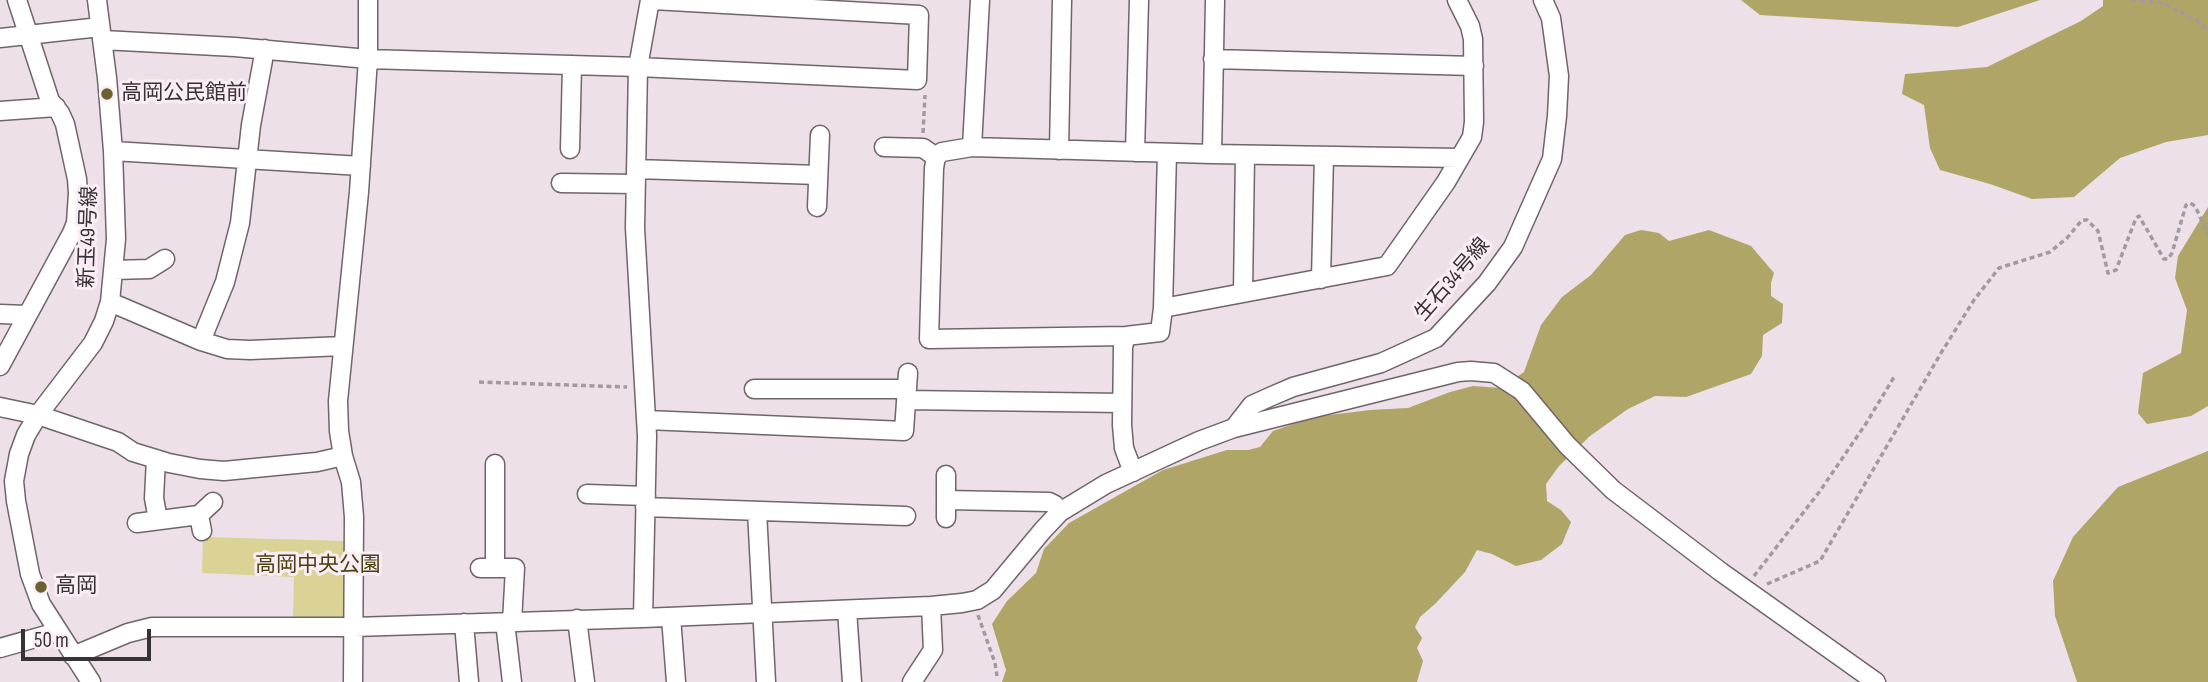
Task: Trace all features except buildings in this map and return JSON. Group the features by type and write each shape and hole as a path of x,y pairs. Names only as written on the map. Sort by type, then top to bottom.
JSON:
{"street":[{"path":"0,366 76,223 78,193 65,124 51,101 17,0"},
{"name":"新玉49号線","path":"91,682 41,604 30,574 15,481 19,454 26,435 93,343 110,302 116,239 113,151 97,0"},
{"path":"353,682 354,517 351,482 343,456 338,401 361,166 368,59 368,0"},
{"path":"0,38 101,34 368,59 638,67 918,80 919,15 651,0 638,67 635,228 647,420 643,618"},
{"path":"972,147 980,0"},
{"path":"1059,150 1062,0"},
{"path":"1135,152 1139,0"},
{"path":"1212,154 1215,0"},
{"path":"1163,308 1387,266 1446,182 1472,137 1473,39 1470,26 1457,0"},
{"name":"生石34号線","path":"1234,428 1252,405 1262,400 1293,387 1381,363 1436,338 1487,283 1513,247 1552,159 1558,116 1559,76 1551,18 1543,0"},
{"path":"201,341 233,256 249,159 251,125 265,49"},
{"path":"1213,60 1474,66"},
{"path":"570,149 572,65"},
{"path":"0,111 55,107"},
{"path":"817,207 820,135"},
{"path":"884,147 930,152 972,147 1459,158"},
{"path":"113,151 361,166"},
{"path":"930,152 934,168 929,338 1126,336 1160,332 1167,153"},
{"path":"1242,293 1245,155"},
{"path":"1321,279 1324,156"},
{"path":"561,183 636,177 818,176"},
{"path":"113,270 149,269 165,259"},
{"path":"110,302 201,341 228,349 250,351 343,346"},
{"path":"0,314 27,315"},
{"path":"1126,336 1123,347 1122,403 1124,448 1133,472"},
{"path":"73,656 128,633 152,628 354,627 643,618 931,606 977,600 993,590 1060,512 1106,484 1199,441 1234,428 1458,372 1494,373 1522,391 1567,445 1613,490 1746,590 1876,682"},
{"path":"754,389 907,387 1122,403"},
{"path":"647,420 904,431 907,387"},
{"path":"0,407 38,415 118,442 133,452 200,469 224,471 317,462 343,456"},
{"path":"156,459 154,498 158,520"},
{"path":"489,472 488,568 515,568 509,622 512,682"},
{"path":"946,475 946,519"},
{"path":"587,494 757,511 905,516"},
{"path":"946,500 1049,502 1060,512"},
{"path":"137,523 158,520 201,523 213,502"},
{"path":"757,511 766,682"},
{"path":"912,682 933,650 931,606"},
{"path":"847,610 852,682"},
{"path":"671,617 676,682"},
{"path":"577,619 584,682"},
{"path":"464,623 469,682"},
{"path":"0,648 57,632"}],"path":[{"path":"2132,0 2163,3 2201,23 2208,31"},
{"path":"918,80 925,83 930,152"},
{"path":"1746,590 1820,561 1935,362 1975,300 2000,268 2050,253 2082,220 2087,220 2098,231 2108,273 2116,270 2139,216 2164,259 2168,259 2172,253 2186,205 2190,203 2195,206 2208,233"},
{"path":"1746,590 1820,491 1894,377"},
{"path":"479,382 644,388"},
{"path":"977,600 981,627 995,663 997,676"}],"green space":[{"name":"高岡中央公園","path":"203,537 346,541 345,619 293,620 294,577 202,573"}],"shaded area":[{"path":"1741,0 2040,0 1958,27 1760,15"},
{"path":"2103,0 2208,0 2208,135 2166,142 2120,158 2074,197 2032,199 1940,170 1930,148 1924,105 1902,94 1905,74 1987,67 2081,21 2103,6"},
{"path":"2208,207 2208,406 2191,416 2147,424 2138,413 2143,373 2181,353 2187,310 2175,278 2178,256"},
{"path":"1641,230 1659,233 1669,241 1709,230 1751,246 1774,273 1771,296 1783,304 1782,323 1763,335 1762,356 1751,374 1686,397 1655,396 1628,409 1590,436 1559,466 1546,484 1547,501 1561,510 1571,522 1562,544 1541,560 1516,566 1477,550 1465,572 1420,617 1415,627 1422,638 1417,648 1423,661 1417,682 1002,682 1006,670 992,624 1007,601 1036,573 1044,549 1069,523 1163,470 1227,450 1260,447 1273,431 1313,417 1408,408 1473,386 1501,388 1524,372 1541,325 1562,297 1591,275 1625,235"},
{"path":"2208,451 2208,682 2077,682 2055,616 2053,581 2073,537 2118,487"}],"place":[{"name":"高岡公民館前","path":"107,94"},
{"name":"高岡","path":"41,587"}]}
